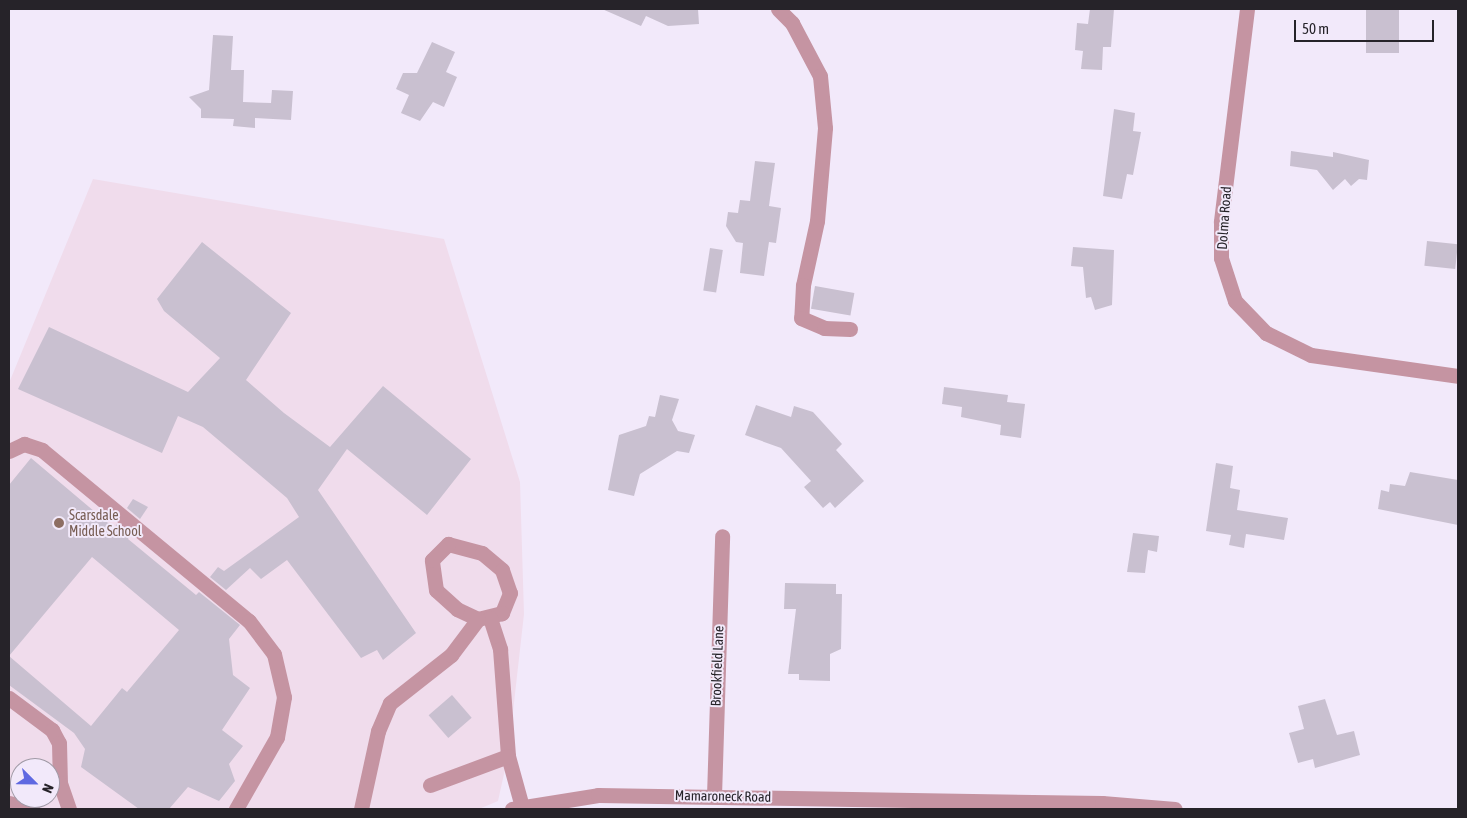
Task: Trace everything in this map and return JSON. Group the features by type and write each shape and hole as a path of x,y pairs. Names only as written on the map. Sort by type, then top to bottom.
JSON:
{"street":[{"path":"778,9 792,23 820,76 826,128 817,220 803,285 801,318 824,328 850,329"},
{"name":"Dolma Road","path":"1247,9 1221,222 1221,258 1235,301 1266,333 1311,355 1458,376"},
{"path":"9,451 24,444 42,450 249,621 274,654 284,697 277,737 236,809"},
{"name":"Brookfield Lane","path":"714,796 722,536"},
{"path":"361,809 378,731 390,703 451,655 484,619 508,605 509,581 482,553 448,544 432,560 436,590 457,609 484,619 500,650 508,756 517,808"},
{"path":"9,698 52,730 59,743 60,782 69,809"},
{"path":"430,785 508,756"},
{"name":"Mamaroneck Road","path":"517,808 598,795 714,796 923,804 1174,809"},
{"path":"9,803 32,809"}],"shaded area":[{"name":"Scarsdale Middle School","path":"93,179 444,239 520,482 524,614 508,756 498,801 479,809 9,809 9,383"}],"building":[{"path":"602,9 698,9 699,24 668,26 646,16 641,26"},
{"path":"1090,9 1114,9 1111,47 1103,47 1102,70 1081,69 1083,51 1075,50 1077,23 1088,24"},
{"path":"1366,9 1399,9 1399,53 1366,53"},
{"path":"213,35 233,36 231,70 244,70 243,102 271,103 272,90 293,91 291,120 255,118 255,128 233,126 234,119 201,118 201,109 189,97 209,90"},
{"path":"432,42 455,52 446,72 457,77 444,107 433,102 420,121 401,113 409,95 396,89 403,73 417,73"},
{"path":"1114,109 1135,113 1133,131 1141,132 1133,175 1127,174 1122,199 1103,196"},
{"path":"1291,151 1333,157 1333,152 1369,160 1367,180 1359,179 1351,186 1345,179 1333,190 1317,170 1290,166"},
{"path":"755,161 775,163 769,206 781,208 776,243 769,242 764,276 740,273 743,243 736,242 726,226 728,212 738,213 740,200 750,201"},
{"path":"1427,241 1458,244 1455,269 1424,266"},
{"path":"202,242 291,313 246,380 284,413 330,447 383,386 471,459 427,515 347,449 318,490 416,633 383,660 377,650 361,658 287,560 261,579 250,568 226,590 210,577 218,567 224,571 299,517 287,498 203,427 178,416 162,453 18,389 49,327 188,392 220,358 164,311 157,299"},
{"path":"1073,247 1114,250 1112,305 1095,310 1091,297 1086,298 1083,267 1071,266"},
{"path":"710,248 723,250 716,293 703,290"},
{"path":"815,286 854,293 850,316 811,309"},
{"path":"944,387 1008,395 1007,402 1025,404 1021,438 1000,435 1001,425 961,417 962,407 942,404"},
{"path":"660,395 679,399 672,420 678,431 695,435 689,453 677,451 640,474 634,496 608,490 619,435 646,426 649,416 655,417"},
{"path":"756,405 791,417 794,406 813,412 842,444 836,450 864,481 835,508 830,502 823,508 804,487 811,481 781,448 745,435"},
{"path":"31,458 114,528 117,524 130,535 128,539 196,595 199,592 240,625 229,639 233,675 250,688 222,730 243,746 229,764 235,781 219,801 188,787 169,809 139,809 81,767 85,749 74,733 9,685 9,485","holes":["92,557 179,630 127,692 122,688 91,726 9,656"]},
{"path":"1216,463 1233,466 1230,488 1240,490 1237,510 1288,518 1284,540 1246,534 1244,548 1229,545 1231,535 1206,531"},
{"path":"1410,472 1458,480 1458,525 1378,509 1381,490 1389,492 1390,484 1405,486"},
{"path":"133,499 148,507 140,519 127,508"},
{"path":"1133,533 1159,536 1157,552 1148,550 1145,573 1127,572"},
{"path":"785,583 836,584 836,594 842,594 841,649 830,654 830,681 799,680 799,674 788,674 796,609 784,609"},
{"path":"452,695 472,718 448,738 429,715"},
{"path":"1325,699 1337,735 1354,731 1360,755 1315,768 1313,759 1298,763 1289,733 1304,729 1298,706"}],"place":[{"name":"Scarsdale Middle School","path":"59,523"}]}
